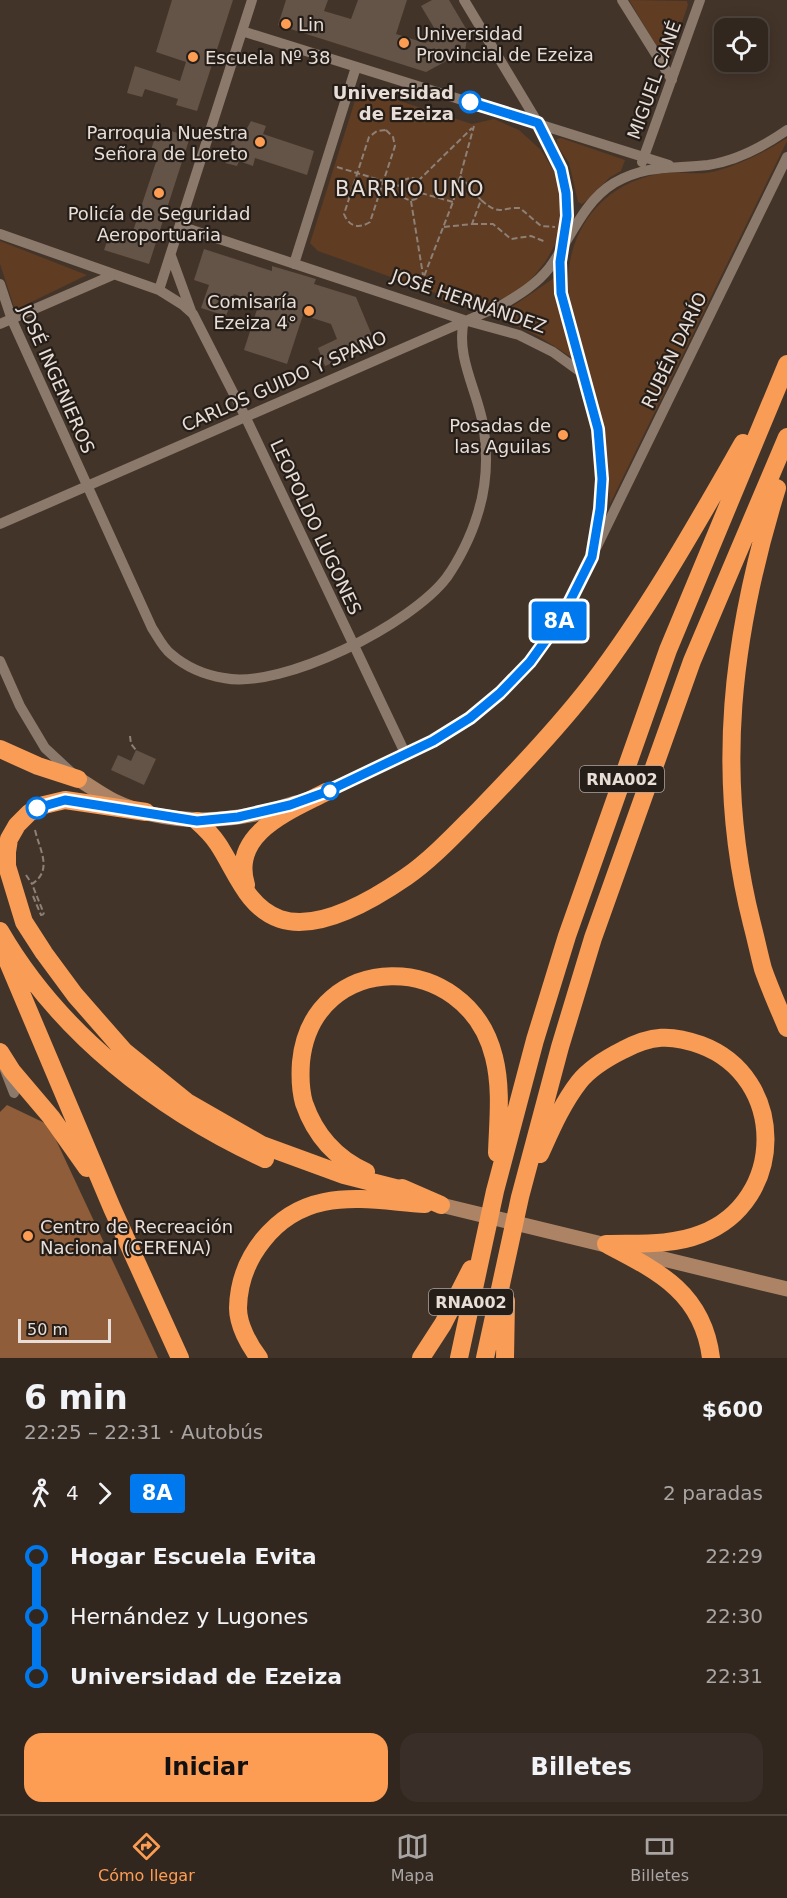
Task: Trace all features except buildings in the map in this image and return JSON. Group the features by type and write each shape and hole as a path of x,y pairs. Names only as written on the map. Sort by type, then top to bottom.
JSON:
{"highway":[{"path":"197,821 219,845 250,898 262,911 280,919 292,922 310,921 345,912 407,876 455,834 542,744 592,685 668,572 784,371"},
{"name":"RNA002","path":"459,1358 495,1191 535,1040 567,936 668,650 784,371"},
{"name":"RNA002","path":"485,1358 520,1197 560,1047 601,916 692,661 787,437"},
{"path":"787,454 766,521 748,593 734,693 730,783 735,838 746,900 763,968 787,1028"},
{"path":"0,749 39,766 78,779"},
{"path":"250,898 244,877 243,864 246,849 257,834 280,815 326,792"},
{"path":"24,922 9,873 7,852 13,832 29,813 44,805 65,800 146,812"},
{"path":"0,882 24,922 75,995 124,1051 188,1102 262,1145 410,1198"},
{"path":"0,931 37,988 73,1027 152,1094 180,1113 215,1134 268,1160 340,1185 442,1205"},
{"path":"0,943 112,1208 180,1357"},
{"path":"410,1198 349,1164 336,1154 314,1126 301,1093 302,1052 306,1037 321,1011 335,997 354,985 370,979 391,976 416,977 439,986 455,997 482,1024 494,1057 499,1098 495,1191"},
{"path":"520,1197 559,1114 580,1081 596,1066 612,1055 647,1039 666,1037 708,1048 729,1061 744,1075 762,1107 767,1150 762,1173 752,1194 730,1217 701,1234 676,1241 606,1244"},
{"path":"0,1054 71,1144 112,1208"},
{"path":"260,1358 245,1336 238,1309 242,1282 252,1258 264,1237 277,1223 294,1212 323,1202 410,1198"},
{"path":"606,1244 651,1268 684,1294 703,1322 711,1358"},
{"path":"421,1358 443,1324 482,1246"},
{"path":"506,1358 504,1349 508,1251"}],"street":[{"path":"159,290 252,0"},
{"path":"0,661 20,706 45,748 78,779 115,801 146,812 197,821 238,817 266,811 326,792 406,755 470,718 500,693 530,662 561,619 592,557 600,509 602,479 598,429 561,293 560,262 567,216 561,169 538,123 464,0"},
{"path":"622,0 672,80"},
{"name":"MIGUEL CANÉ","path":"639,171 699,0"},
{"path":"242,31 675,167"},
{"path":"294,264 356,67"},
{"path":"639,171 710,164 736,157 774,140 787,130"},
{"name":"RUBÉN DARÍO","path":"592,557 787,157"},
{"name":"CARLOS GUIDO Y SPANO","path":"0,524 500,306 520,295 538,281 550,267 583,214 602,192 639,171"},
{"name":"JOSÉ HERNÁNDEZ","path":"180,226 464,320 519,335 537,342 583,373"},
{"name":"LEOPOLDO LUGONES","path":"0,234 159,290 193,314"},
{"name":"LEOPOLDO LUGONES","path":"171,256 193,314 245,416 406,755"},
{"path":"0,324 113,275"},
{"name":"JOSÉ INGENIEROS","path":"0,284 12,320 152,628 170,653 196,670 226,679 260,679 309,664 354,645 389,625 424,599 446,578 477,516 484,486 486,461 484,429 462,351 461,334 464,320"},
{"path":"0,1054 14,1093"},
{"path":"442,1205 787,1289"}],"path":[{"path":"418,181 474,126 453,202 421,284"},
{"path":"386,130 393,137 395,146 383,182 370,222 363,227 354,226 347,221 344,214 369,137 376,131 386,130"},
{"path":"334,166 400,186"},
{"path":"460,176 489,207 498,211 520,208 541,226 555,227"},
{"path":"407,179 414,179 421,186 421,193 417,199 411,201 402,197 400,186 407,179"},
{"path":"421,193 453,202"},
{"path":"472,224 481,200"},
{"path":"411,201 423,277"},
{"path":"444,227 493,224 511,238 531,236 546,242"},
{"path":"130,736 131,744 136,750"},
{"path":"32,884 41,878 45,869 35,829 41,825"},
{"path":"25,876 28,874 44,914"}],"shaded area":[{"path":"629,0 687,1 688,5 669,56 661,54"},
{"path":"359,88 472,124 494,119 519,130 541,150 555,173 562,195 562,213 558,239 546,261 530,281 511,295 494,302 469,306 443,303 441,295 318,251 310,243"},
{"path":"561,138 625,160 621,171 609,178 582,204 578,202 569,163 557,145 557,139"},
{"path":"787,138 610,504 604,428 568,291 573,248 581,229 607,197 624,186 666,173 716,171 753,157"},
{"path":"0,241 87,275 15,310 0,264"},
{"path":"554,278 571,357 538,336 497,317"},
{"path":"7,1105 49,1125 158,1358 0,1358 0,1112"}],"bus line":[{"name":"8A","path":"37,808 65,800 197,821 238,817 290,805 326,792 406,755 470,718 500,693 530,662 561,619 592,557 600,509 602,479 598,429 561,293 559,275 567,216 566,193 561,169 538,123 470,102"}],"place":[{"name":"Lin","path":"286,24"},
{"name":"Universidad Provincial de Ezeiza","path":"404,43"},
{"name":"Escuela Nº 38","path":"193,57"},
{"name":"Universidad de Ezeiza","path":"470,102"},
{"name":"Parroquia Nuestra Señora de Loreto","path":"260,142"},
{"name":"Policía de Seguridad Aeroportuaria","path":"159,193"},
{"name":"Comisaría Ezeiza 4°","path":"309,311"},
{"name":"Posadas de las Aguilas","path":"563,435"},
{"name":"Centro de Recreación Nacional (CERENA)","path":"28,1236"}],"district":[{"name":"BARRIO UNO","path":"410,189"}]}
